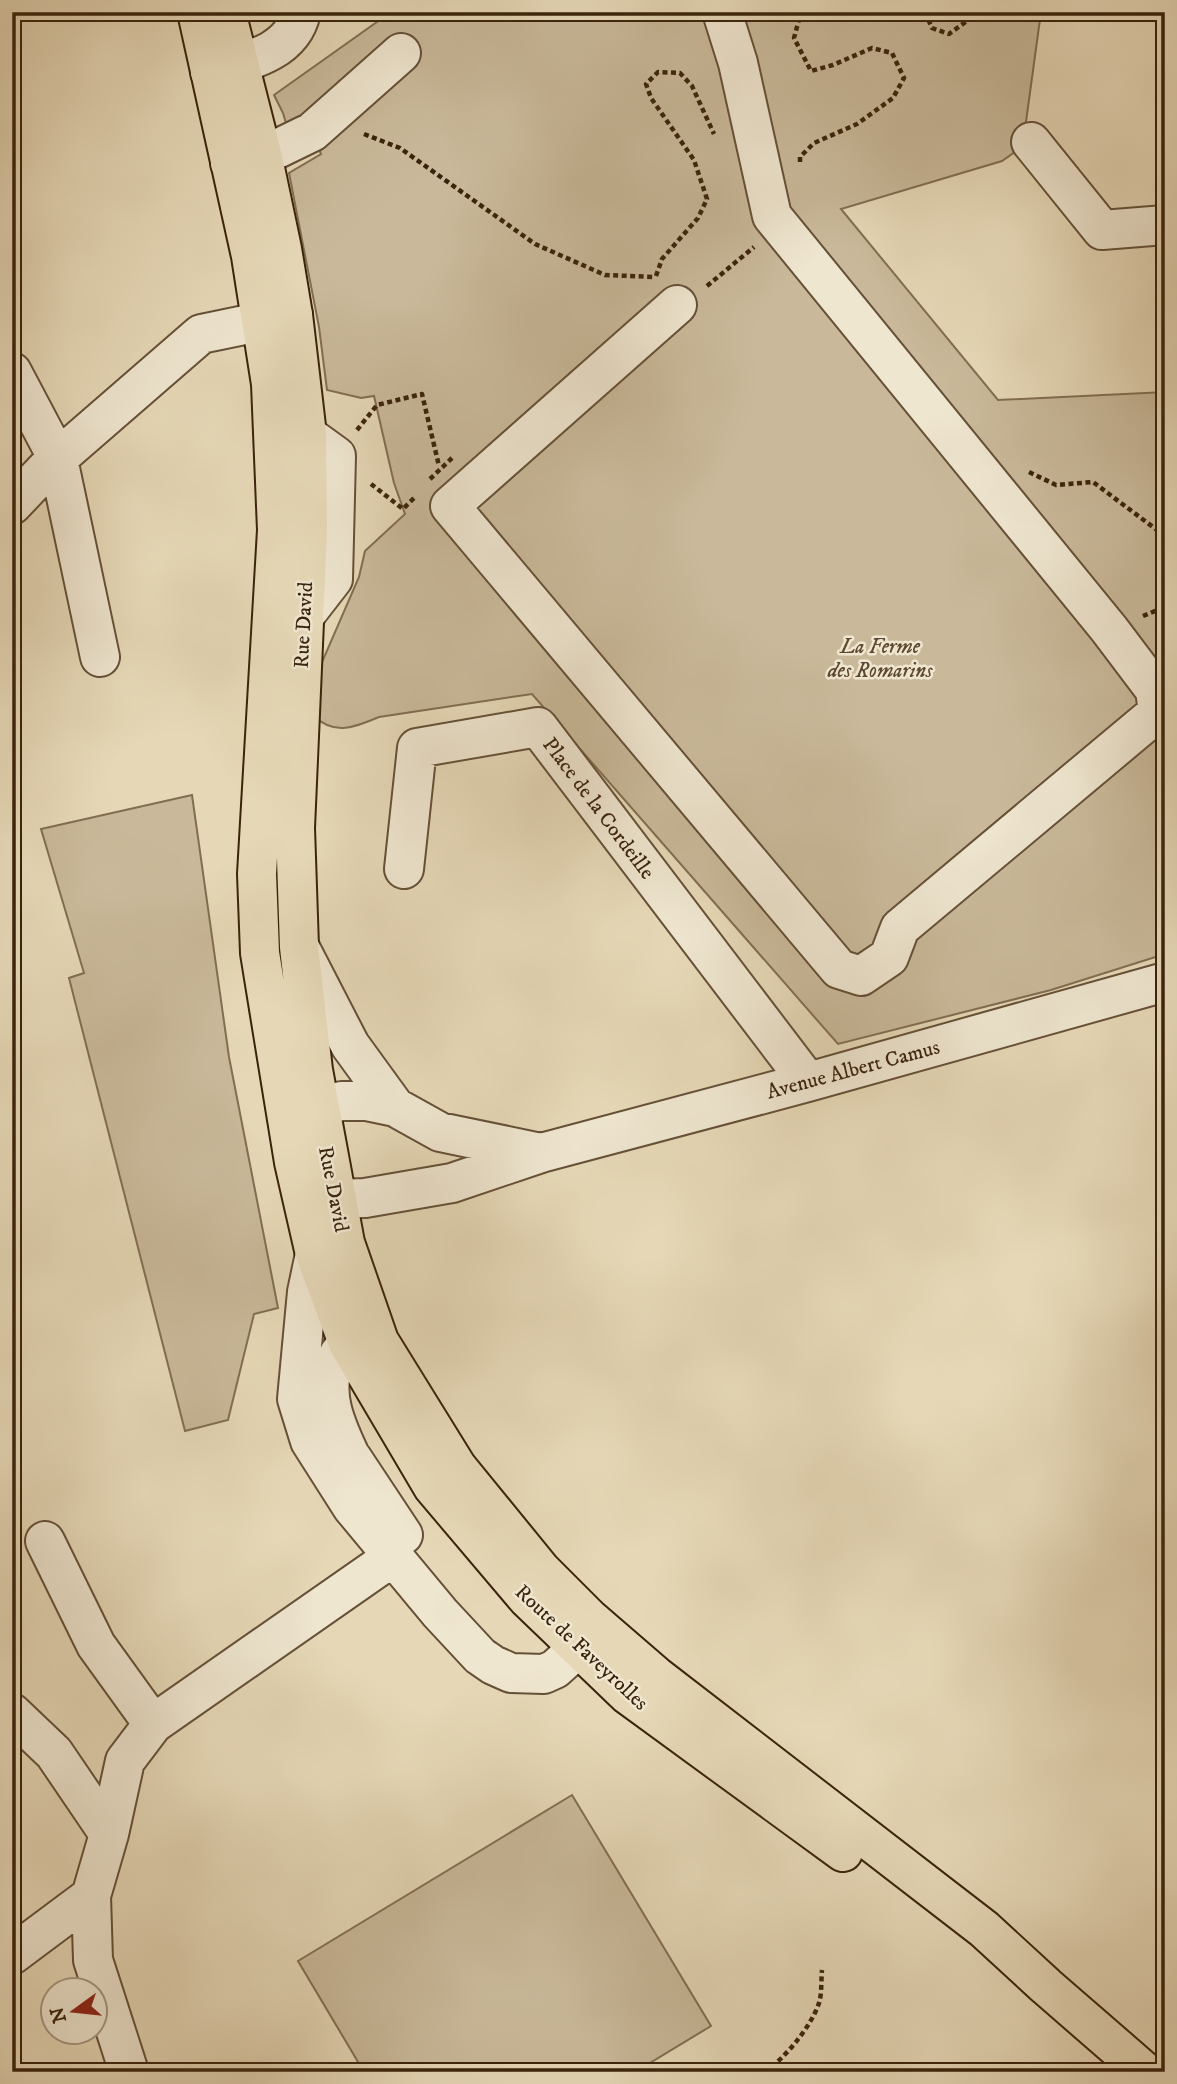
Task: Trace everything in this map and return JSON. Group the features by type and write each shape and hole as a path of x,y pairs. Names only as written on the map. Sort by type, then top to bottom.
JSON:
{"main road":[{"name":"Rue David","path":"197,12 224,68 246,158 277,318 321,446 307,530 295,828 299,947 317,1106 335,1199 330,1249"},
{"name":"Rue David","path":"224,68 226,12"},
{"name":"Rue David","path":"277,318 271,384 277,530 257,874 260,953 294,1162"},
{"name":"Route de Faveyrolles","path":"294,1162 364,1342 433,1487 519,1589 628,1695 976,1948 1046,1986"},
{"name":"Route de Faveyrolles","path":"364,1342 457,1467 541,1570 590,1619 656,1676 984,1929 1145,2072"}],"street":[{"path":"224,68 265,55 280,46 293,31 301,12"},
{"path":"666,291 443,490 450,506 839,970 861,976 889,957 900,928 1158,712 1155,690 1109,629 772,216 738,63 722,12"},
{"path":"246,158 312,132 401,53"},
{"path":"1031,142 1102,230 1165,225"},
{"path":"12,505 58,459 201,334 277,318"},
{"path":"12,372 58,459 100,657"},
{"name":"Place de la Cordeille","path":"404,869 417,748 538,727 808,1082"},
{"name":"Avenue Albert Camus","path":"299,947 350,1045 395,1107"},
{"name":"Avenue Albert Camus","path":"335,1199 365,1198 452,1184 541,1153 1165,982"},
{"name":"Avenue Albert Camus","path":"317,1106 342,1101 366,1101 395,1107 440,1132 541,1153"},
{"path":"317,1106 303,1128 294,1162 315,1185 335,1199"},
{"path":"330,1249 307,1292 297,1399 310,1441 352,1507 440,1613 480,1656 511,1673 533,1675 555,1670 574,1645 570,1625 541,1570"},
{"path":"364,1342 341,1350 331,1367 329,1398 338,1427 394,1556"},
{"path":"352,1458 407,1542 533,1675"},
{"path":"45,1541 96,1645 153,1724"},
{"path":"128,2072 93,1960 91,1896 109,1834 125,1761 153,1724 394,1556"},
{"path":"12,1713 54,1753 109,1834"},
{"path":"12,1955 91,1896"}],"path":[{"path":"800,12 794,38 811,71 833,65 872,48 892,53 904,78 893,98 857,124 814,143 800,157 800,168"},
{"path":"925,12 932,28 949,34 975,12"},
{"path":"646,84 651,98 694,160 707,199 698,218 662,259 666,291"},
{"path":"329,117 400,148 535,244 605,275 666,291 716,280 749,252"},
{"path":"377,405 422,394 443,490"},
{"path":"321,446 403,509 443,490 452,458"},
{"path":"992,485 1029,472 1056,485 1093,482 1165,536"},
{"path":"765,2072 797,2040 819,2003 822,1970"}],"green space":[{"name":"La Ferme des Romarins","path":"391,12 1041,12 1025,129 1019,149 1002,161 841,209 998,400 1165,392 1165,954 1051,990 838,1044 532,694 379,717 345,728 329,726 314,716 319,669 359,577 365,551 405,514 394,483 374,396 361,398 327,390 319,327 289,173 321,154 312,132 288,130 274,95"},
{"path":"192,795 229,1057 278,1308 254,1314 228,1420 185,1431 69,978 84,973 41,829"},
{"path":"572,1795 711,2026 635,2072 364,2072 298,1961"}]}
